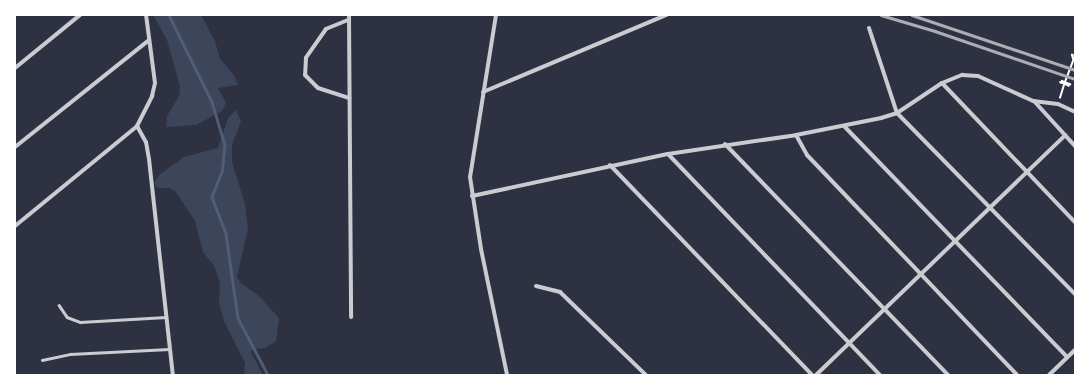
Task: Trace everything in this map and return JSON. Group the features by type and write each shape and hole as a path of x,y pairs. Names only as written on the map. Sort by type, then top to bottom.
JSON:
{"street":[{"path":"15,68 80,15"},
{"path":"15,226 137,126 152,96 155,83 146,15"},
{"path":"349,15 351,316"},
{"path":"496,15 482,92 470,177 472,196 507,375"},
{"path":"482,92 666,15"},
{"path":"348,20 326,29 306,58 305,75 318,88 349,98"},
{"path":"869,28 898,113 1075,294"},
{"path":"15,147 149,40"},
{"path":"472,196 610,165 725,144 796,135 844,126 898,113 942,83 970,74 1033,101 1058,104 1075,112"},
{"path":"942,83 1075,222"},
{"path":"1033,101 1075,146"},
{"path":"137,126 146,142 150,159 172,375"},
{"path":"844,126 1067,357"},
{"path":"796,135 807,155 1018,375"},
{"path":"816,375 1065,135"},
{"path":"725,144 886,309 948,375"},
{"path":"668,154 880,375"},
{"path":"610,165 812,375"},
{"path":"536,286 560,292 646,375"},
{"path":"1049,375 1075,350"}],"lane":[{"path":"60,305 67,317 80,322 166,317"},
{"path":"42,360 70,354 170,349"}],"path":[{"path":"1058,104 1075,60 1071,58 1072,55 1075,56"}],"shaded area":[{"path":"153,15 201,15 215,41 220,59 234,75 238,85 218,88 226,103 222,111 196,125 166,127 167,116 179,96 180,86 167,40"},
{"path":"236,110 241,121 232,145 232,162 245,204 248,229 237,277 240,282 260,297 279,318 276,341 265,348 253,349 251,352 263,375 244,375 245,363 224,321 219,303 220,283 214,266 203,252 195,221 175,191 169,188 157,188 154,183 159,175 184,157 218,148 228,118"}],"waterway":[{"path":"169,15 212,102 225,145 222,172 212,197 226,234 238,318 268,375"}],"railway":[{"path":"881,15 935,31 1075,79"},
{"path":"912,15 1075,70"}]}
